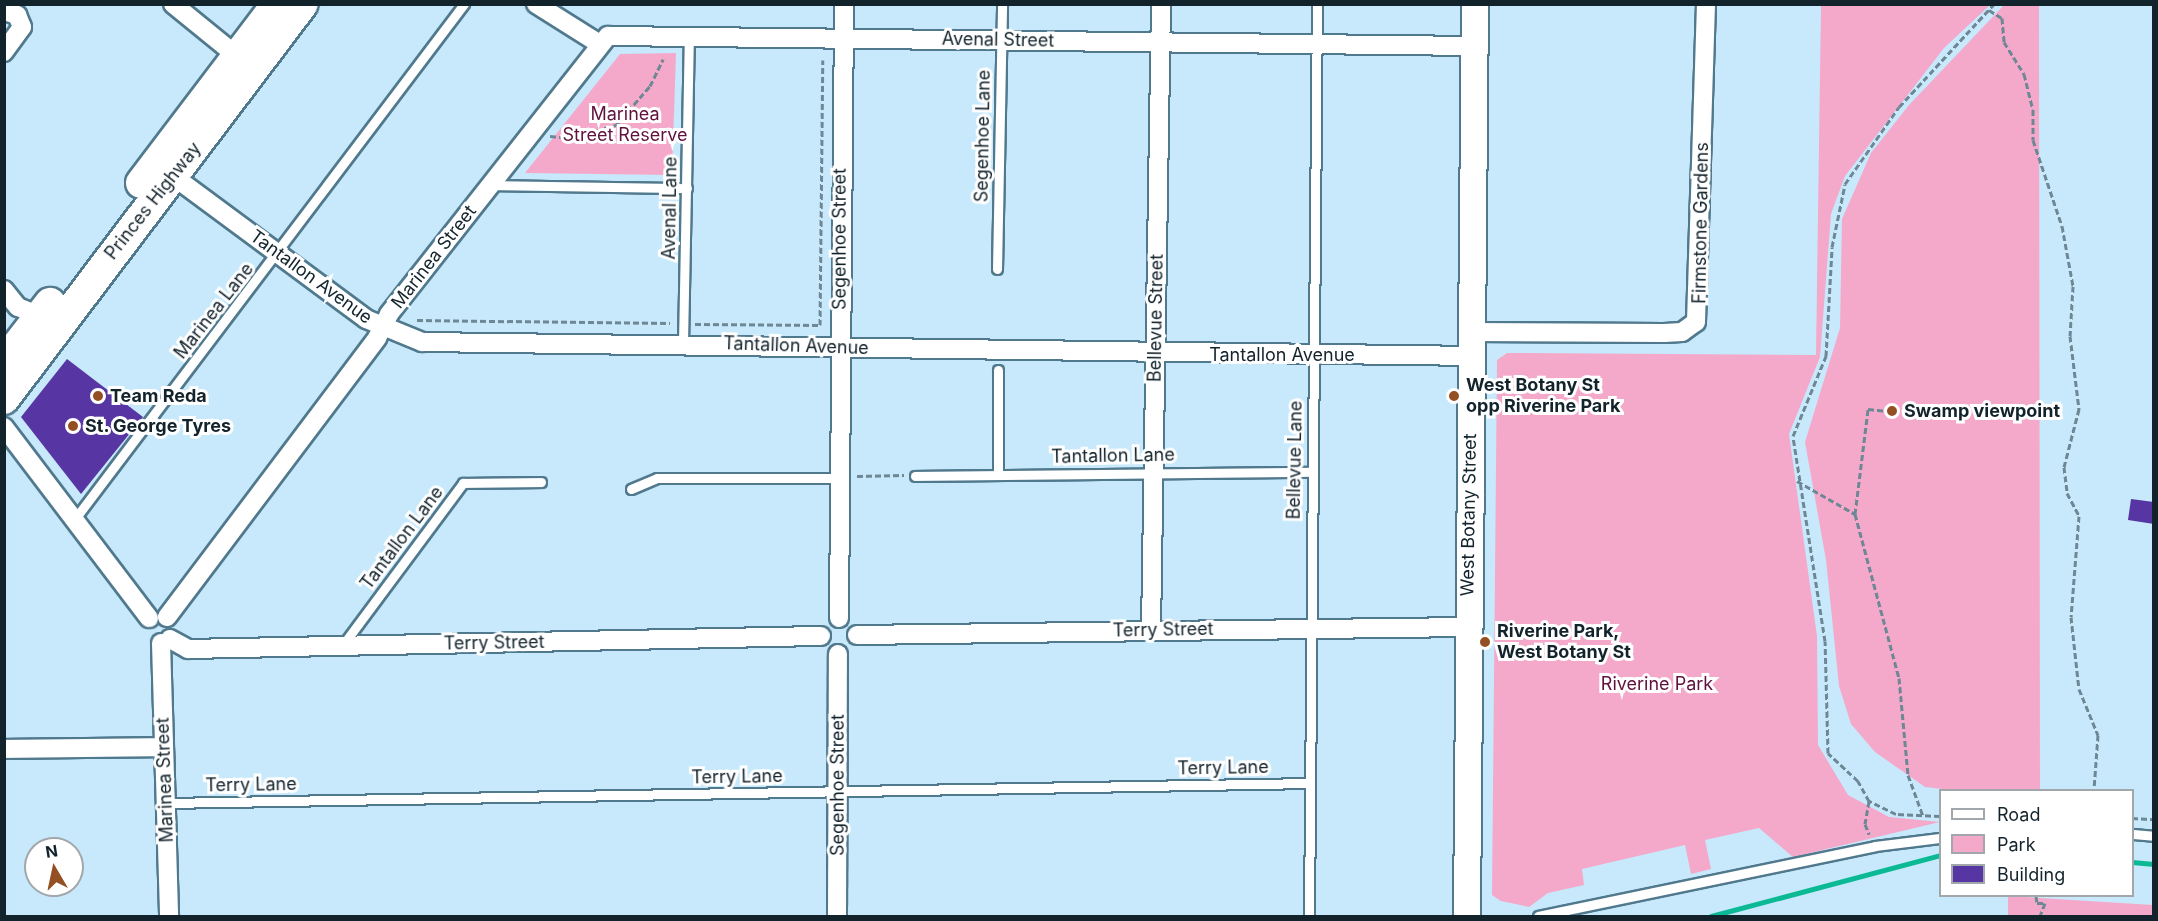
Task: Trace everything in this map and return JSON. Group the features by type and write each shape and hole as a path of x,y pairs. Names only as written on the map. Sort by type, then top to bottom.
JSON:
{"highway":[{"name":"Princes Highway","path":"4,362 278,4"},
{"name":"Princes Highway","path":"4,399 303,4"}],"main road":[{"name":"West Botany Street","path":"1467,916 1475,4"}],"street":[{"path":"172,4 237,56"},
{"path":"536,4 598,43"},
{"name":"Segenhoe Street","path":"839,618 842,478 844,4"},
{"name":"Bellevue Street","path":"1151,630 1161,4"},
{"name":"Firmstone Gardens","path":"1472,344 1682,332 1696,322 1706,4"},
{"path":"4,52 22,22 5,8"},
{"name":"Avenal Street","path":"598,43 608,36 1474,46"},
{"name":"Marinea Street","path":"158,618 383,328 598,43"},
{"name":"Tantallon Avenue","path":"173,176 383,328 430,342 683,343 1313,355 1472,344"},
{"path":"4,290 18,307 40,316"},
{"path":"4,427 74,520 158,618 147,632 166,641"},
{"path":"839,618 849,621 857,635 849,650 838,654 826,648 821,636 826,623 839,618"},
{"name":"Terry Street","path":"857,635 1311,627 1468,627"},
{"name":"Terry Street","path":"166,641 188,649 821,636"},
{"name":"Marinea Street","path":"166,641 164,747 169,916"},
{"name":"Segenhoe Street","path":"837,916 838,654"},
{"path":"4,748 164,747"}],"lane":[{"name":"Marinea Lane","path":"74,520 278,254 464,4"},
{"name":"Segenhoe Lane","path":"997,269 1002,4"},
{"name":"Bellevue Lane","path":"1309,916 1311,472 1317,4"},
{"name":"Avenal Lane","path":"683,343 689,38"},
{"path":"490,185 687,188"},
{"path":"998,370 998,474"},
{"name":"Tantallon Lane","path":"915,476 1155,471 1311,472"},
{"path":"630,489 657,478 842,478"},
{"name":"Tantallon Lane","path":"342,646 463,483 541,482"},
{"name":"Terry Lane","path":"166,803 1309,783"},
{"path":"2134,834 2154,836"},
{"path":"1538,916 1875,846 1939,838"}],"path":[{"path":"1939,816 1896,814 1869,801 1858,781 1828,753 1825,641 1797,481 1793,436 1826,356 1832,247 1845,184 1899,107 1994,4"},
{"path":"1989,10 2002,18 2004,42 2024,74 2033,109 2033,140 2062,226 2073,286 2070,336 2079,409 2064,467 2067,493 2079,516 2071,617 2079,689 2098,735 2094,789"},
{"path":"532,130 570,138 616,125 639,102 663,58"},
{"path":"1895,412 1868,409 1855,514 1899,678 1908,775 1923,816"},
{"path":"875,474 890,474"},
{"path":"1797,481 1855,514"},
{"path":"1869,801 1864,824 1875,846"},
{"path":"2134,818 2154,819"},
{"path":"2036,897 2037,903 2045,903 2040,916"}],"green space":[{"name":"Riverine Park","path":"1821,5 1990,5 1944,48 1845,176 1831,214 1820,357 1789,434 1817,636 1818,745 1848,795 1889,817 1939,822 1793,857 1759,828 1705,840 1711,869 1691,874 1685,845 1582,869 1584,885 1548,893 1529,907 1501,901 1492,895 1497,360 1507,353 1816,355"},
{"path":"2004,5 2039,5 2040,789 1925,787 1875,752 1851,724 1839,686 1826,560 1805,442 1840,328 1842,219 1871,153 1909,105"},
{"name":"Marinea Street Reserve","path":"676,53 672,175 525,173 620,54"},
{"path":"2008,897 2153,905 2153,916 2008,916"}],"building":[{"name":"St. George Tyres","path":"67,359 143,417 81,494 21,417"},
{"path":"2131,499 2154,502 2154,524 2128,520"}],"waterway":[{"path":"1711,916 1939,855"},
{"path":"2134,862 2154,864"}],"place":[{"name":"Team Reda","path":"98,396"},
{"name":"West Botany St opp Riverine Park","path":"1454,396"},
{"name":"Swamp viewpoint","path":"1892,411"},
{"name":"St. George Tyres","path":"73,426"},
{"name":"Riverine Park, West Botany St","path":"1485,642"}]}
